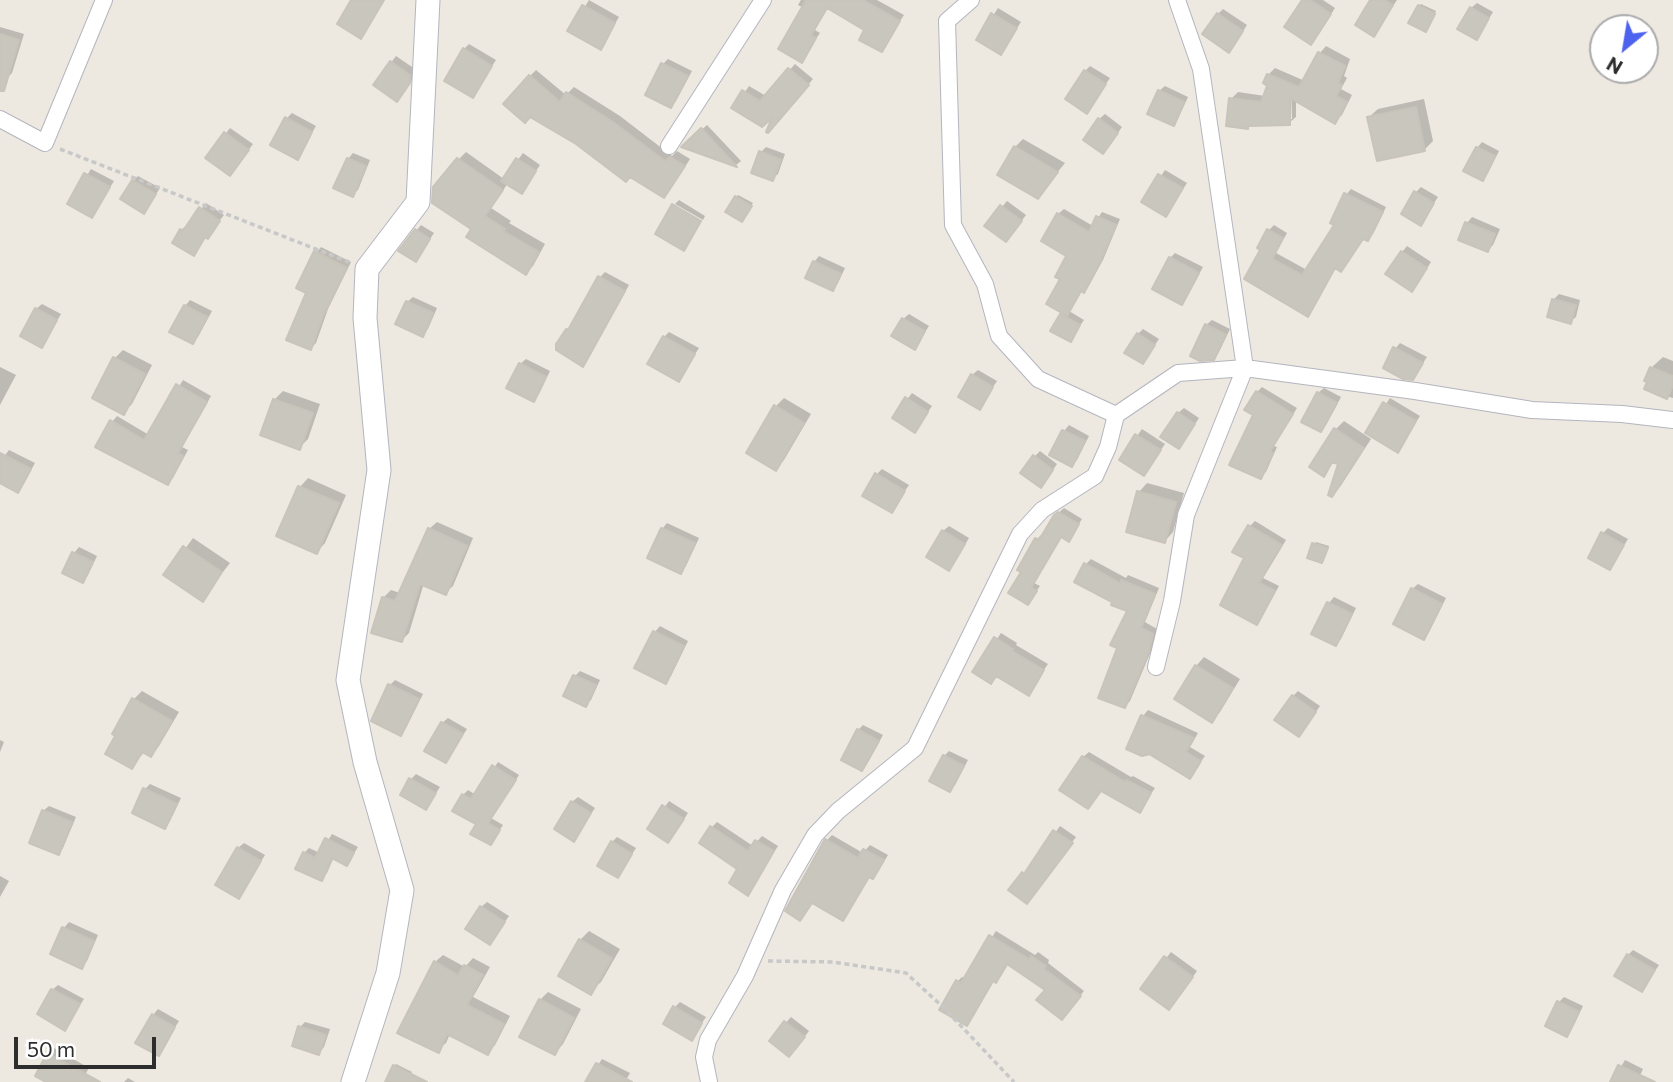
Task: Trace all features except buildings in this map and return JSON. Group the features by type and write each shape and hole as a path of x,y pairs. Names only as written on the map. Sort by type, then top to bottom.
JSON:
{"main road":[{"path":"353,1082 388,973 402,890 365,762 348,680 379,470 365,318 367,270 418,202 428,0"}],"street":[{"path":"0,119 45,143 104,0"},
{"path":"669,146 763,0"},
{"path":"971,0 947,22 953,225 985,284 999,336 1038,379 1116,415"},
{"path":"1156,667 1172,601 1186,515 1245,368 1201,69 1177,0"},
{"path":"709,1082 704,1057 708,1040 752,961 783,890 815,835 838,811 915,748 1020,534 1042,510 1095,476 1108,447 1116,415 1178,373 1245,368 1532,410 1622,414 1673,420"}],"path":[{"path":"45,143 367,270"},
{"path":"752,961 833,962 906,973 944,1008 1014,1082"}]}
